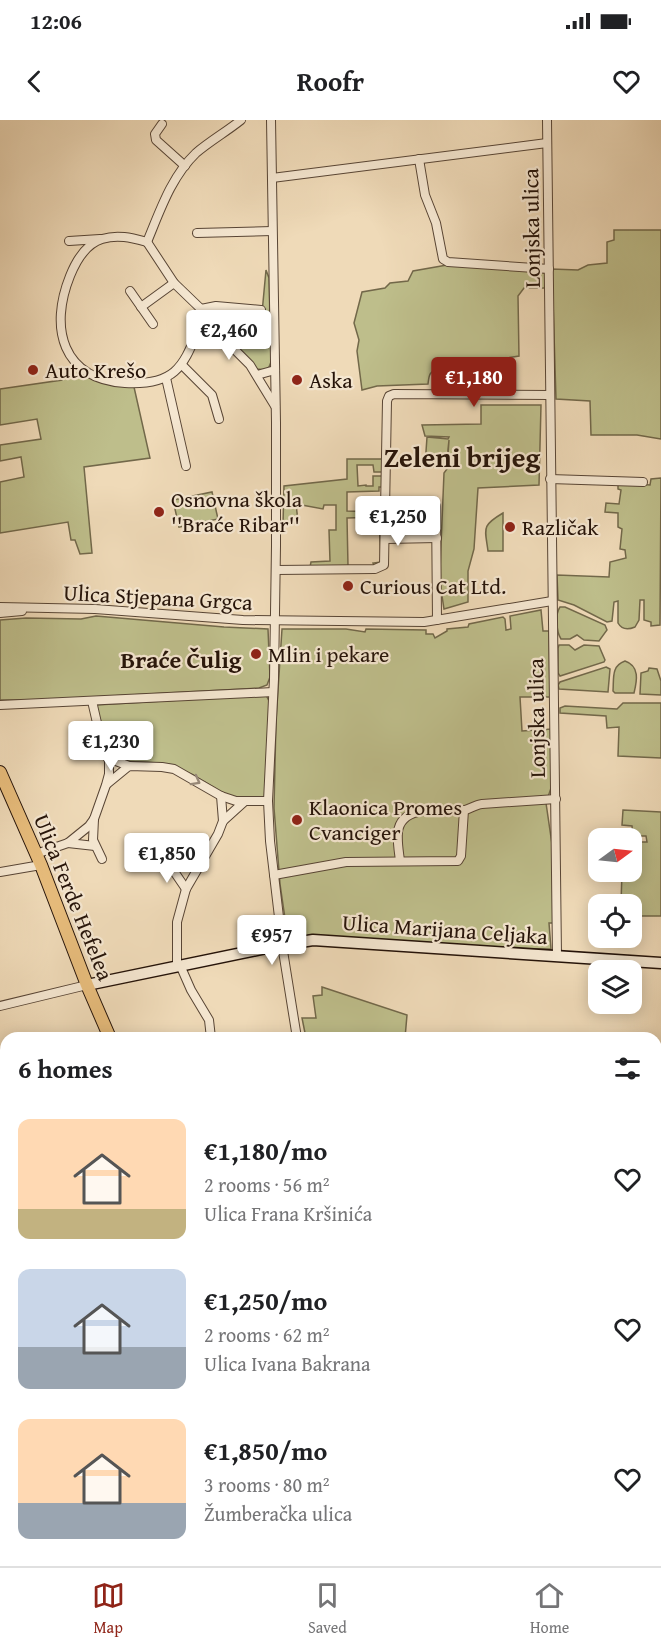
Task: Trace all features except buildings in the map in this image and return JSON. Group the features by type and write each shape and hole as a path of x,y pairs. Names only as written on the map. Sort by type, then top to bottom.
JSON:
{"main road":[{"name":"Ulica Ferde Hefelea","path":"0,771 107,1032"},
{"name":"Ulica Marijana Celjaka","path":"87,985 283,944 320,940 661,963"}],"street":[{"path":"147,242 171,188 185,166 205,146 241,120"},
{"path":"271,120 276,570 268,801 274,875 296,1032"},
{"name":"Lonjska ulica","path":"547,120 557,956"},
{"path":"162,124 155,134 156,140 185,166"},
{"path":"272,178 548,143"},
{"path":"419,159 425,195 436,223 443,259 451,262 549,269"},
{"path":"197,233 272,231"},
{"path":"69,241 124,236 147,242 174,284 257,375 275,407"},
{"path":"101,239 90,246 77,261 68,280 62,302 60,324 69,354 87,371 110,381 143,383 166,378 182,365 202,313 216,306 261,310"},
{"path":"141,307 174,284"},
{"path":"130,291 153,324"},
{"path":"182,365 212,395 219,419"},
{"path":"257,375 275,370"},
{"path":"166,378 186,466"},
{"path":"276,570 380,568 385,563 387,401 389,396 394,394 550,394"},
{"path":"550,480 643,482"},
{"path":"436,506 437,620"},
{"path":"386,539 437,538"},
{"name":"Ulica Stjepana Grgca","path":"0,607 88,609 212,619 424,622 552,601"},
{"name":"Ulica Stjepana Grgca","path":"0,613 39,609"},
{"path":"0,705 273,692"},
{"path":"92,701 110,768 94,819 94,846 102,859"},
{"path":"107,753 116,761 129,766 162,766 174,770 221,796 244,802 268,801"},
{"path":"106,785 129,766"},
{"path":"221,796 223,821"},
{"path":"400,861 398,832 405,819 414,813 464,810 477,804 556,799"},
{"path":"210,1032 209,1020 178,965 177,922 186,889 223,821 244,802"},
{"path":"274,875 346,862 460,860 464,810"},
{"path":"0,872 38,860 68,843 94,819"},
{"path":"68,843 94,846"},
{"path":"158,858 169,864 186,889"},
{"path":"169,864 203,860"},
{"path":"0,1006 87,985"}],"green space":[{"path":"614,230 661,230 661,439 637,435 591,435 590,401 556,399 552,269 578,270 588,265 607,263 607,242 614,240"},
{"path":"447,265 545,274 545,288 524,288 518,296 519,356 437,369 432,371 428,384 377,386 362,390 357,351 359,340 354,323 362,292 385,288 390,283 408,281 413,271"},
{"path":"266,270 269,278 271,362 266,370 257,369 211,322 207,314 215,307 262,313"},
{"path":"76,368 104,382 134,387 150,458 84,467 92,553 80,554 75,540 71,540 68,522 0,533 0,482 24,477 21,457 0,461 0,445 41,439 37,419 0,425 0,389 62,380 61,371"},
{"path":"481,405 541,405 539,485 478,488 474,549 468,571 468,602 444,609 442,596 439,594 444,473 447,469 449,440 446,468 425,466 427,437 448,439 449,437 425,436 422,425 481,424"},
{"path":"347,459 384,459 384,472 374,472 373,465 357,465 358,486 373,486 373,476 384,476 384,487 379,487 379,491 347,492 347,511 384,512 384,562 374,565 373,563 381,562 379,517 347,518 348,566 310,567 311,562 330,561 329,530 336,530 336,505 324,505 323,509 296,504 298,521 293,524 283,524 284,486 347,479"},
{"path":"661,478 660,625 651,626 651,622 644,620 644,600 640,600 639,620 635,627 628,629 621,627 618,623 618,601 614,602 612,621 607,622 574,605 558,600 557,575 609,577 610,562 626,558 625,550 620,549 622,529 618,527 618,513 605,512 606,503 619,504 621,490 618,489 618,483 650,485 651,479"},
{"path":"212,492 218,519 179,527 173,500"},
{"path":"503,513 503,551 488,551 486,528 491,521"},
{"path":"560,607 565,607 605,625 607,630 599,641 584,640 577,635 570,639 561,639 557,623"},
{"path":"541,610 543,631 549,631 550,697 520,697 522,731 552,729 552,785 546,803 553,851 554,923 549,923 551,949 506,949 306,937 288,939 280,884 274,808 276,721 282,629 346,629 365,632 366,629 426,630 426,634 433,634 435,638 447,629 468,627 469,624 503,617 506,630 511,629 510,616"},
{"path":"96,616 268,629 270,677 267,685 259,688 0,700 0,620 81,619"},
{"path":"559,645 569,645 575,650 584,645 599,646 605,660 560,676 558,673"},
{"path":"625,661 630,663 635,670 634,693 615,693 613,691 615,669"},
{"path":"606,667 610,669 608,692 559,689 560,682"},
{"path":"649,668 657,669 661,681 661,695 640,694 641,673 648,671"},
{"path":"266,695 270,703 266,796 264,798 236,798 174,767 124,760 113,755 100,729 96,705"},
{"path":"623,703 661,703 661,758 618,756 619,727 607,728 606,716 560,713 560,708 565,706 617,709"},
{"path":"623,810 661,812 661,916 642,916 642,894 621,894 622,882 642,882 642,842 647,842 646,836 642,836 642,828 622,825"},
{"path":"322,987 407,1015 406,1032 305,1032 302,1018 316,1018 313,996 322,995"}],"place":[{"name":"Auto Krešo","path":"33,370"},
{"name":"Aska","path":"297,380"},
{"name":"Osnovna škola ''Braće Ribar''","path":"159,512"},
{"name":"Različak","path":"510,527"},
{"name":"Curious Cat Ltd.","path":"348,586"},
{"name":"Mlin i pekare","path":"256,654"},
{"name":"Klaonica Promes Cvanciger","path":"297,820"}],"district":[{"name":"Zeleni brijeg","path":"462,457"},
{"name":"Braće Čulig","path":"181,660"}]}
